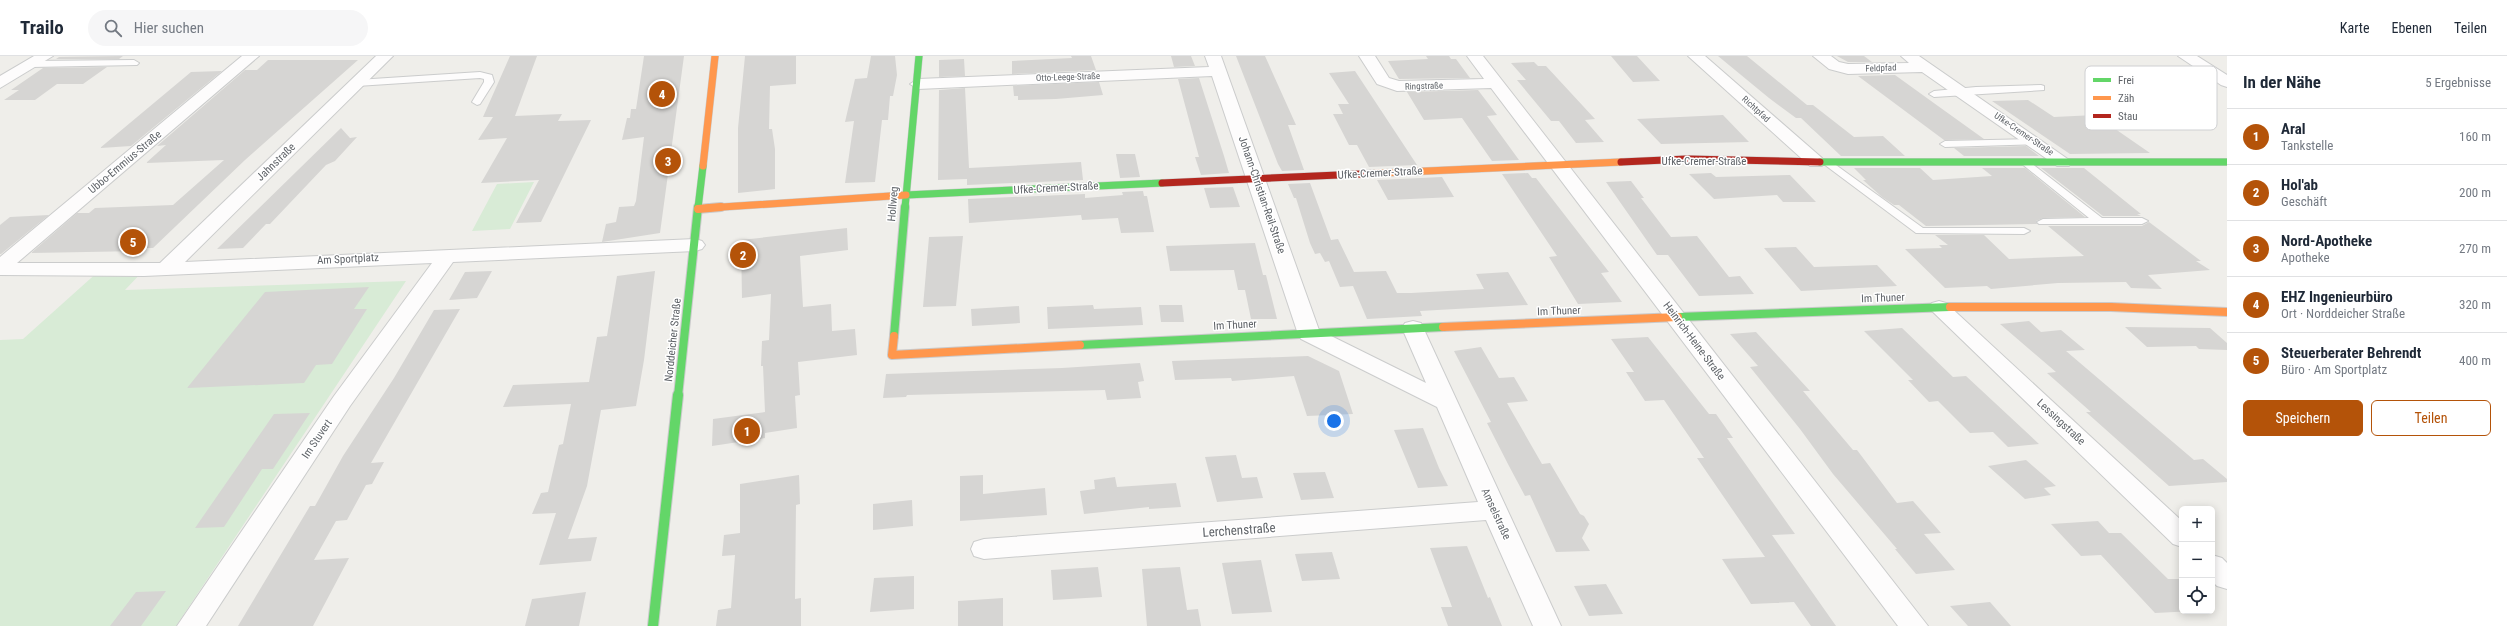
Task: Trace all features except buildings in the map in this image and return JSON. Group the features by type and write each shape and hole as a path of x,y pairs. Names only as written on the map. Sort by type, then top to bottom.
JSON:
{"street":[{"name":"Ubbo-Emmius-Straße","path":"0,268 251,56"},
{"name":"Jahnstraße","path":"167,268 385,56"},
{"name":"Norddeicher Straße","path":"653,626 715,56"},
{"name":"Hollweg","path":"892,355 906,195 918,84 919,56"},
{"name":"Ringstraße","path":"1367,56 1383,81 1397,86 1495,83"},
{"name":"Heinrich-Heine-Straße","path":"1475,56 1559,163 1914,626"},
{"name":"Richtpfad","path":"1696,56 1822,162"},
{"name":"Feldpfad","path":"1821,56 1834,66 1848,70 1925,67"},
{"name":"Feldpfad","path":"1909,56 1925,67"},
{"path":"2186,56 2202,66"},
{"path":"0,83 38,60"},
{"name":"Otto-Leege-Straße","path":"918,84 1215,64"},
{"name":"Johann-Christian-Reil-Straße","path":"1215,64 1257,179 1309,334"},
{"name":"Ufke-Cremer-Straße","path":"1925,67 2063,162"},
{"path":"2217,76 2227,82"},
{"name":"Ufke-Cremer-Straße","path":"698,209 906,195 1559,163 1686,159 1822,162 2227,162"},
{"name":"Am Sportplatz","path":"0,268 167,268 695,245"},
{"name":"Im Stuvert","path":"191,626 342,401 448,255"},
{"name":"Im Thuner","path":"892,355 1413,328 1939,308 2111,307 2227,312"},
{"name":"Lessingstraße","path":"1939,308 2179,533"},
{"name":"Amselstraße","path":"1413,328 1493,510 1548,626"},
{"path":"1309,334 1445,402"},
{"name":"Lerchenstraße","path":"984,549 1493,510"},
{"path":"2215,568 2227,579"}],"lane":[{"path":"38,60 134,63"},
{"path":"358,83 480,75 489,77 489,82 477,102"},
{"path":"1934,94 1976,90 2041,88"},
{"path":"1945,144 2035,142"},
{"path":"1822,162 1920,231 2024,231"},
{"path":"2026,162 2099,221"},
{"path":"2043,222 2142,221"}],"green space":[{"path":"534,182 510,229 472,231 497,184"},
{"path":"100,270 144,270 125,290 406,281 176,626 0,626 0,340 23,339"}],"traffic: fast":[{"path":"894,336 919,56"},
{"path":"1820,162 2227,162"},
{"path":"653,626 703,166"},
{"path":"906,195 1162,183"},
{"path":"1678,317 1950,307"},
{"path":"1080,345 1443,327"}],"traffic: slow":[{"path":"703,166 715,56"},
{"path":"1361,174 1621,162"},
{"path":"698,209 906,195"},
{"path":"1950,307 2111,307 2227,312"},
{"path":"1443,327 1678,317"},
{"path":"894,336 892,355 1080,345"}],"traffic: jam":[{"path":"1621,162 1687,159 1820,162"},
{"path":"1162,183 1361,174"}],"place":[{"name":"EHZ Ingenieurbüro","path":"662,94"},
{"name":"Nord-Apotheke","path":"668,161"},
{"name":"Steuerberater Behrendt","path":"133,242"},
{"name":"Hol'ab","path":"743,255"},
{"name":"Aral","path":"747,431"}]}
